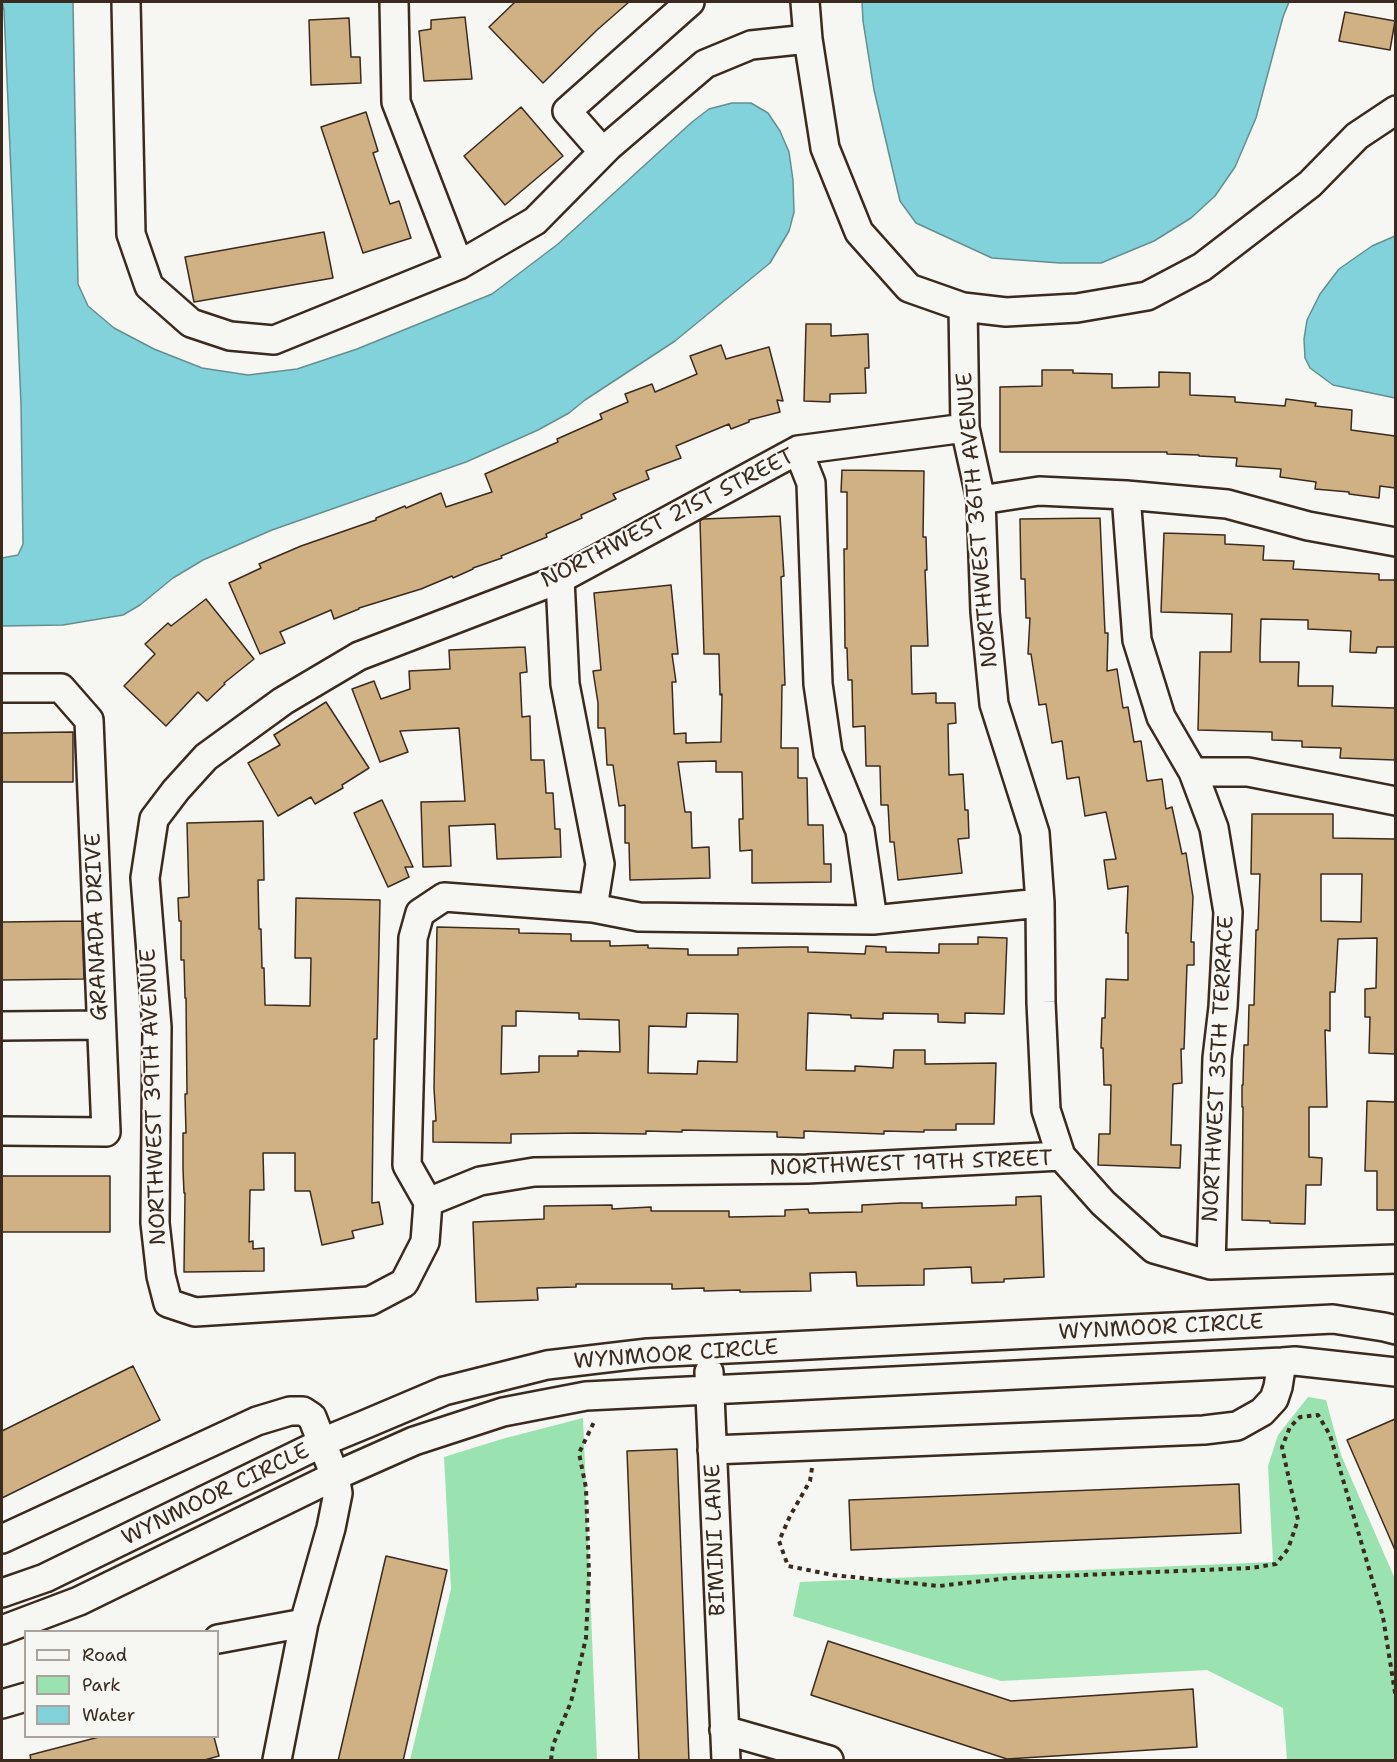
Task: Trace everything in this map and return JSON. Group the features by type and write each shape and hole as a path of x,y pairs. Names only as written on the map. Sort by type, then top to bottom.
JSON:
{"street":[{"path":"126,2 131,234 149,286 191,323 230,336 274,340 459,265 535,221 603,152 705,64 751,45 808,39"},
{"path":"394,2 396,102 459,265"},
{"path":"603,152 567,111 690,2"},
{"path":"804,2 825,148 859,232 909,288 963,307 1006,312 1077,308 1147,296 1202,267 1310,184 1357,136 1395,110"},
{"name":"NORTHWEST 36TH AVENUE","path":"963,307 965,428 981,500 985,612 994,704 1035,833 1040,903 1041,1002 1046,1110 1061,1156"},
{"name":"NORTHWEST 21ST STREET","path":"176,790 206,757 283,700 359,656 560,579 798,450 965,428"},
{"path":"798,450 811,483 818,684 828,753 860,831 873,920"},
{"path":"981,500 1039,491 1126,495 1227,504 1308,526 1395,542"},
{"name":"NORTHWEST 35TH TERRACE","path":"1126,495 1137,640 1161,717 1193,772 1214,828 1228,912 1223,1007 1217,1058 1211,1265"},
{"path":"560,579 565,684 600,864 594,908"},
{"name":"GRANADA DRIVE","path":"2,688 61,688 88,720 106,1132 2,1131"},
{"path":"1193,772 1248,772 1395,801"},
{"name":"NORTHWEST 39TH AVENUE","path":"176,790 154,819 145,878 157,1027 155,1223 161,1276 168,1303 195,1312 370,1301 404,1283 425,1242 428,1202"},
{"path":"428,1202 408,1165 412,938 420,913 444,897 594,908 639,917 873,920 1040,903"},
{"path":"2,1026 101,1025"},
{"name":"NORTHWEST 19TH STREET","path":"428,1202 480,1181 534,1172 807,1169 1061,1156 1104,1203 1154,1248 1211,1265 1395,1259"},
{"name":"WYNMOOR CIRCLE","path":"2,1593 45,1578 322,1443 444,1391 547,1365 648,1353 1333,1319 1395,1330"},
{"name":"BIMINI LANE","path":"708,1351 726,1761"},
{"name":"WYNMOOR CIRCLE","path":"2,1630 79,1601 335,1476 414,1441 503,1412 586,1396 1295,1361 1395,1372"},
{"path":"712,1450 1192,1431 1237,1426 1262,1412 1274,1399 1282,1362"},
{"path":"2,1539 246,1426 290,1411 303,1411 312,1417 335,1476 338,1492 332,1528 304,1623 277,1761"},
{"path":"219,1639 304,1623"},
{"path":"2,1704 24,1698"},
{"path":"724,1730 829,1761"}],"path":[{"path":"551,1761 554,1745 571,1702 586,1638 589,1574 586,1488 579,1453 592,1423 614,1395"},
{"path":"814,1446 810,1480 779,1541 788,1566 833,1575 939,1586 1010,1578 1251,1568 1276,1564 1288,1549 1298,1520 1282,1447 1290,1427 1300,1417 1318,1415 1330,1435 1383,1617 1395,1699"}],"green space":[{"path":"1308,1397 1326,1400 1341,1455 1395,1579 1395,1760 1287,1760 1283,1708 1207,1670 1001,1681 793,1616 800,1582 1273,1562 1268,1466 1278,1435"},
{"path":"583,1418 597,1760 410,1760 451,1589 444,1457"}],"water":[{"path":"2,2 73,2 78,284 88,306 114,328 154,349 202,368 248,375 297,369 357,349 492,294 558,244 692,122 709,109 732,103 751,103 768,113 780,131 789,152 793,180 794,212 789,231 770,263 675,341 569,413 538,430 466,462 272,530 203,560 173,578 140,605 123,615 63,625 2,626 2,558 18,555 23,544 21,404"},
{"path":"862,2 1289,2 1256,118 1235,167 1215,196 1191,218 1154,241 1101,263 1060,263 992,258 916,223 900,201 874,90"},
{"path":"1396,236 1395,398 1333,385 1310,368 1305,358 1304,339 1307,320 1320,294 1339,269 1372,246"}],"building":[{"path":"515,2 629,2 543,83 489,27"},
{"path":"1345,12 1395,21 1390,50 1339,41"},
{"path":"465,17 472,79 424,81 419,31 431,29 431,20"},
{"path":"349,18 351,57 360,57 361,83 311,85 309,20"},
{"path":"521,107 563,156 505,205 464,156"},
{"path":"366,112 378,151 373,153 390,204 399,201 411,238 363,253 321,127"},
{"path":"324,232 333,278 194,302 185,257"},
{"path":"806,324 831,324 831,336 868,334 869,368 865,368 866,393 830,394 830,402 804,401"},
{"path":"721,345 726,359 769,347 783,401 777,400 780,412 749,420 731,429 729,424 676,446 681,458 646,471 649,479 613,494 616,499 546,534 547,537 501,556 502,558 453,578 452,576 421,589 359,608 334,619 331,610 280,632 285,643 260,654 229,583 261,568 259,564 301,546 376,520 376,518 441,493 446,507 492,492 485,474 558,442 557,439 602,419 600,414 628,402 625,394 652,384 655,392 697,374 690,356"},
{"path":"1042,370 1112,374 1112,388 1159,387 1159,372 1190,373 1190,395 1235,397 1235,402 1285,406 1286,399 1316,403 1315,406 1352,410 1351,430 1395,436 1395,488 1380,486 1379,498 1315,489 1316,482 1280,477 1281,469 1236,466 1237,458 1167,454 1167,452 1000,452 1000,387 1042,386"},
{"path":"842,470 924,471 923,537 926,537 928,646 911,646 912,694 936,693 936,703 955,703 956,723 948,724 949,775 963,774 965,810 968,810 969,838 958,839 962,873 898,880 894,842 890,842 888,805 881,805 880,766 866,766 865,726 853,727 852,680 848,680 847,648 845,648 844,549 847,549 847,492 841,492"},
{"path":"780,516 784,576 781,577 785,685 782,685 781,748 798,748 798,778 807,778 808,825 823,825 824,864 831,864 831,882 752,883 752,850 740,851 739,819 743,819 742,772 716,772 716,761 678,762 685,812 691,812 692,848 709,847 710,878 630,880 629,843 625,843 625,805 619,806 613,765 607,765 605,728 598,728 598,703 593,671 601,670 594,593 671,585 678,654 672,654 676,682 672,682 674,734 686,733 686,743 721,742 722,694 720,695 719,654 704,654 700,521 703,519"},
{"path":"1100,518 1105,633 1108,633 1107,671 1117,669 1123,708 1128,707 1134,742 1141,741 1147,781 1162,779 1166,809 1172,807 1182,854 1186,853 1193,897 1191,942 1194,942 1194,965 1187,965 1184,1049 1181,1049 1182,1083 1173,1084 1171,1145 1181,1145 1180,1168 1098,1165 1099,1134 1110,1134 1111,1085 1104,1085 1103,1048 1101,1048 1102,1018 1105,1018 1106,979 1128,980 1128,933 1126,933 1128,886 1108,889 1104,860 1116,859 1106,812 1085,816 1079,777 1067,779 1062,741 1052,743 1046,704 1039,705 1031,654 1028,654 1030,618 1026,618 1025,579 1021,579 1020,519"},
{"path":"1164,533 1225,535 1225,544 1264,546 1263,560 1294,561 1293,569 1379,574 1379,580 1395,580 1395,647 1377,647 1376,653 1350,652 1351,631 1308,629 1308,620 1261,619 1260,662 1299,662 1298,686 1333,686 1332,706 1395,708 1395,760 1340,758 1341,748 1302,747 1302,741 1272,740 1272,732 1198,730 1200,652 1231,652 1232,614 1161,612"},
{"path":"206,599 254,659 224,683 207,701 198,692 166,726 124,686 155,654 145,644 168,623 171,626"},
{"path":"525,647 527,672 520,673 522,717 530,716 531,760 544,760 546,793 553,793 555,829 560,829 561,857 497,859 495,824 449,826 451,866 423,867 421,802 465,801 459,728 400,731 408,752 380,762 352,689 374,681 381,699 410,689 409,671 450,669 449,650"},
{"path":"326,702 369,768 342,785 343,788 315,804 311,797 278,816 248,763 280,745 274,735"},
{"path":"73,732 73,782 2,782 2,733"},
{"path":"382,800 413,867 405,867 409,877 388,887 354,813"},
{"path":"1252,814 1333,814 1333,838 1395,839 1395,1054 1369,1053 1370,1017 1365,1017 1365,989 1376,988 1377,938 1338,939 1335,992 1330,992 1330,1031 1325,1030 1327,1107 1309,1107 1309,1157 1322,1158 1321,1185 1306,1185 1305,1224 1242,1220 1244,1045 1248,1045 1249,1005 1254,1005 1260,874 1251,874","holes":["1321,874 1362,874 1361,922 1321,921"]},
{"path":"263,821 264,880 258,880 265,1005 310,1006 311,958 295,958 296,898 380,900 377,1039 374,1039 372,1203 379,1202 383,1224 352,1231 354,1238 322,1245 310,1191 295,1191 295,1153 263,1153 264,1190 250,1190 249,1242 253,1241 253,1249 264,1248 264,1271 184,1272 183,1133 186,1133 185,1094 187,1094 186,998 184,960 181,960 181,921 179,921 178,898 189,897 187,823"},
{"path":"82,921 84,979 2,980 2,922"},
{"path":"437,927 519,929 519,933 571,934 571,941 610,941 610,946 648,945 648,948 688,949 688,955 738,955 738,948 790,947 808,947 808,952 865,954 866,946 886,947 886,952 939,953 939,944 978,944 978,937 1007,938 1004,1014 965,1013 965,1023 938,1022 938,1014 883,1013 883,1019 808,1013 806,1070 855,1071 855,1066 893,1068 894,1050 925,1050 925,1064 996,1063 994,1124 956,1124 956,1130 884,1131 884,1134 804,1131 804,1138 777,1137 777,1132 682,1130 682,1132 646,1131 646,1134 511,1134 511,1143 433,1142 433,1121 436,1121 434,1088","holes":["516,1011 579,1013 579,1019 619,1020 620,1052 578,1051 578,1056 539,1056 539,1072 501,1074 502,1026 516,1026","687,1013 738,1014 737,1062 698,1061 697,1074 648,1073 649,1026 686,1027"]},
{"path":"1367,1101 1395,1102 1395,1210 1377,1210 1377,1171 1365,1171"},
{"path":"2,1176 110,1176 110,1232 2,1232"},
{"path":"1041,1196 1044,1277 972,1283 971,1267 924,1269 924,1285 857,1286 856,1272 810,1273 811,1291 704,1291 704,1288 672,1289 672,1284 576,1284 576,1287 537,1288 538,1300 476,1302 473,1222 544,1219 544,1206 612,1205 612,1209 651,1207 651,1211 729,1211 729,1217 785,1216 785,1210 808,1209 809,1213 862,1212 862,1205 901,1203 922,1203 922,1208 1016,1205 1016,1197"},
{"path":"133,1366 160,1420 2,1498 2,1431"},
{"path":"1395,1419 1395,1550 1347,1440"},
{"path":"677,1449 689,1761 639,1761 627,1451"},
{"path":"1239,1484 1241,1533 851,1550 849,1500"},
{"path":"386,1556 447,1570 403,1761 338,1761"},
{"path":"828,1641 1011,1701 1193,1689 1197,1747 1007,1759 811,1695"},
{"path":"95,1738 214,1738 219,1756 201,1761 31,1761 30,1755"}]}
